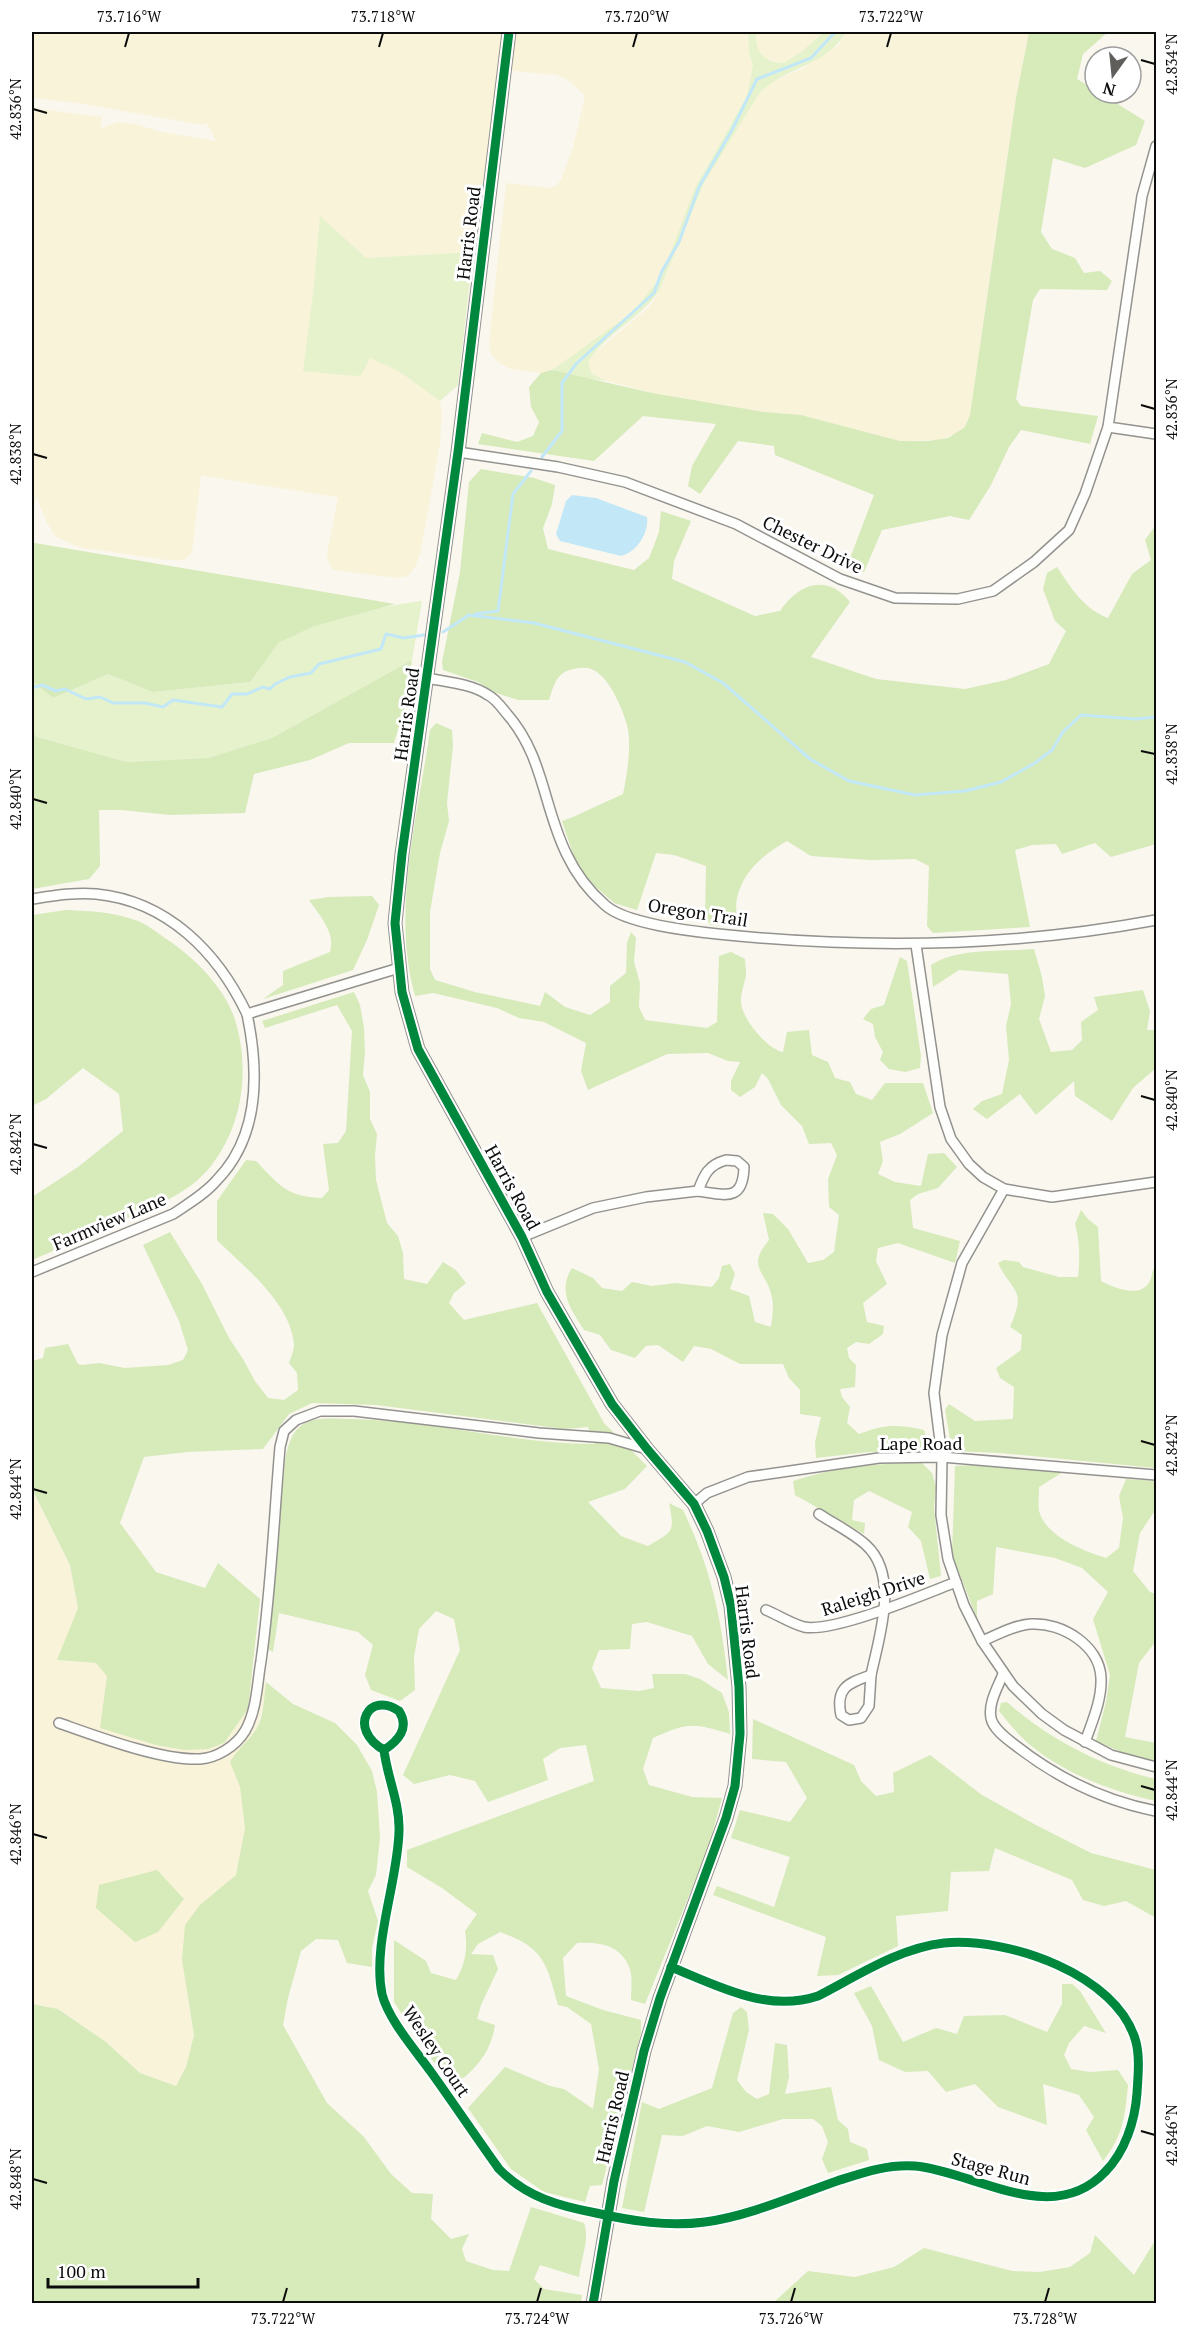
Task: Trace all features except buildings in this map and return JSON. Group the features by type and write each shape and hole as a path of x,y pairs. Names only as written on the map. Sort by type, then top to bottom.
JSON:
{"street":[{"name":"Harris Road","path":"509,32 458,452 394,923 402,992 418,1048 522,1237 547,1292 612,1404 694,1504 724,1577 730,1606 739,1688 740,1734 735,1786 726,1818 671,1967 644,2050 608,2216 593,2304"},
{"name":"Chester Drive","path":"458,452 558,467 625,482 736,524 840,579 894,598 958,599 993,591 1034,562 1069,530 1085,494 1108,427 1142,196 1156,146"},
{"path":"1108,427 1156,434"},
{"name":"Oregon Trail","path":"427,678 456,683 488,694 520,728 536,760 549,807 566,854 582,881 607,907 644,922 684,930 755,938 916,945 1067,933 1156,920"},
{"name":"Farmview Lane","path":"32,899 74,894 96,894 116,898 155,912 173,922 208,952 237,992 248,1014 254,1054 255,1091 241,1144 218,1180 191,1202 173,1214 32,1272"},
{"path":"916,945 940,1107 951,1139 969,1164 983,1177 1005,1189 1052,1197 1156,1182"},
{"path":"248,1014 399,968"},
{"path":"522,1237 593,1208 646,1197 698,1191 733,1194 740,1190 744,1167 737,1161 719,1162 704,1174 698,1191"},
{"path":"1005,1189 962,1263 942,1335 934,1393 942,1457 941,1515 948,1559 982,1641 1003,1674 1042,1714 1085,1742 1111,1755 1156,1767"},
{"path":"59,1723 102,1738 172,1757 201,1760 222,1753 238,1740 250,1719 255,1702 263,1641 280,1447 284,1431 296,1420 320,1411 354,1411 539,1433 609,1438 647,1449"},
{"name":"Lape Road","path":"694,1504 707,1492 748,1477 879,1458 942,1457 1156,1475"},
{"path":"819,1514 865,1544 874,1553 881,1570 885,1592 885,1609 871,1675 869,1706 861,1718 849,1720 841,1715 839,1703 841,1693 851,1682 871,1675"},
{"name":"Raleigh Drive","path":"766,1610 803,1627 821,1628 885,1609 956,1582"},
{"path":"982,1641 1015,1627 1041,1624 1069,1634 1088,1647 1099,1663 1101,1689 1085,1742"},
{"path":"1003,1674 992,1702 991,1717 1004,1737 1034,1760 1066,1779 1137,1807 1156,1811"},
{"path":"386,1705 399,1711 404,1723 399,1738 384,1750 368,1739 364,1728 365,1717 372,1708 386,1705"},
{"name":"Wesley Court","path":"384,1750 396,1804 399,1832 382,1945 380,1976 382,1996 389,2010 481,2145 512,2183 548,2201 608,2216"},
{"name":"Stage Run","path":"608,2216 657,2223 704,2222 746,2212 872,2170 893,2166 933,2168 1024,2196 1065,2195 1090,2184 1104,2174 1113,2162 1132,2121 1137,2096 1139,2057 1131,2029 1122,2012 1108,1997 1075,1973 1025,1952 985,1943 945,1943 928,1946 907,1951 818,1996 802,2001 776,2003 733,1992 671,1967"}],"shaded area":[{"path":"32,32 502,32 496,92 473,252 366,258 320,217 313,294 335,374 354,376 361,374 370,357 400,372 440,401 442,415 440,443 426,523 420,554 415,567 408,576 398,578 333,570 328,562 327,553 338,499 336,497 211,477 201,476 192,552 182,560 167,560 78,547 56,537 47,523 36,496 32,521 32,108 102,117 101,128 118,122 216,141 207,123 203,125 77,103 32,98"},
{"path":"516,32 748,32 749,52 753,65 747,96 704,171 665,267 646,298 634,311 576,355 552,370 541,373 510,369 491,354 489,343 506,183 549,188 556,186 561,180 573,147 585,96 571,82 557,75 513,71 511,66"},
{"path":"756,32 824,32 784,63 766,59 760,55 755,44"},
{"path":"846,32 1029,32 1016,98 970,415 965,427 939,440 900,441 801,415 764,412 652,393 607,381 592,374 588,362 594,353 649,307 659,292 704,183 759,94 768,84 803,68 839,45"},
{"path":"32,1489 70,1565 78,1608 58,1660 96,1663 108,1676 101,1728 156,1745 184,1750 224,1743 248,1709 252,1677 266,1682 257,1728 230,1762 240,1787 245,1828 236,1875 222,1888 182,1961 194,2035 186,2067 176,2086 140,2073 106,2042 59,2009 32,2004"}],"green space":[{"path":"748,32 756,32 757,45 762,55 771,61 784,63 824,32 846,32 827,53 769,85 759,94 704,183 659,291 642,310 595,352 588,362 592,374 607,381 564,375 552,370 634,311 665,267 695,188 747,96 753,65 749,52"},
{"path":"1029,32 1108,32 1093,45 1083,45 1077,79 1083,83 1083,105 1119,105 1145,121 1136,145 1085,168 1053,158 1041,232 1052,249 1075,258 1084,273 1100,271 1112,281 1107,290 1040,289 1033,300 1016,399 1021,406 1098,416 1090,444 1021,430 1009,447 991,485 969,520 950,516 882,530 864,572 855,571 849,561 874,495 775,455 774,446 738,441 700,494 688,486 692,466 716,424 643,416 594,461 478,444 482,433 517,442 533,436 539,422 531,407 529,387 541,373 552,370 652,393 764,412 801,415 900,441 948,438 965,427 970,415 1016,98"},
{"path":"320,216 366,258 473,252 458,385 440,401 400,372 370,358 361,375 303,371"},
{"path":"481,469 534,478 555,485 552,504 543,528 548,549 634,570 649,558 659,532 661,511 691,521 674,561 672,579 755,616 780,611 795,594 804,589 822,585 832,587 850,602 811,657 876,679 965,689 1006,680 1049,664 1066,631 1055,621 1043,589 1047,573 1057,567 1085,603 1108,618 1132,574 1151,560 1145,540 1156,525 1156,844 1111,857 1095,843 1062,854 1056,844 1032,845 1015,850 1030,927 933,933 927,926 929,866 915,859 870,860 811,856 787,841 756,864 744,880 736,901 738,927 711,925 705,918 706,866 674,855 656,853 637,910 614,903 587,879 573,854 562,821 623,794 629,741 625,719 612,689 603,677 592,669 573,669 559,677 549,700 518,700 496,693 478,682 443,670 442,662 460,572 469,482"},
{"path":"32,543 395,604 314,626 278,643 250,682 153,692 108,674 53,698 32,681"},
{"path":"422,601 412,660 272,738 208,758 127,762 37,737 32,731 32,681 53,698 108,674 153,692 250,682 277,644 303,629 345,616"},
{"path":"412,660 405,707 394,743 349,743 310,760 254,774 245,813 170,815 99,810 100,866 89,879 32,889 32,731 37,737 127,762 208,758 272,738"},
{"path":"436,723 452,730 453,746 447,803 449,821 440,853 430,912 430,969 435,980 475,992 540,1006 545,992 565,1007 590,1015 610,1002 610,986 626,973 627,943 631,932 636,938 634,962 640,983 639,1007 645,1020 707,1028 717,1022 719,956 731,952 745,959 746,974 741,1003 746,1017 763,1040 777,1050 783,1052 787,1032 809,1030 812,1055 828,1062 835,1078 850,1082 856,1094 872,1100 885,1083 923,1083 933,1113 900,1134 880,1142 883,1161 878,1174 895,1182 921,1186 928,1154 944,1153 957,1167 938,1188 918,1194 910,1200 913,1228 960,1241 955,1263 898,1243 878,1248 876,1261 887,1284 863,1303 867,1322 884,1326 883,1334 869,1344 856,1342 847,1348 849,1358 856,1365 855,1387 840,1389 842,1397 850,1407 847,1423 859,1434 891,1426 924,1430 927,1440 918,1451 869,1452 816,1458 815,1442 821,1417 800,1414 800,1390 789,1378 783,1364 740,1364 711,1349 694,1346 683,1362 658,1345 646,1346 635,1358 611,1350 600,1335 584,1330 566,1293 566,1285 572,1268 593,1278 602,1288 622,1291 632,1282 652,1286 675,1283 712,1287 719,1278 722,1266 730,1264 735,1274 730,1289 749,1296 755,1322 771,1327 772,1298 758,1264 762,1250 769,1240 763,1213 773,1214 788,1229 808,1263 823,1260 834,1252 839,1215 829,1207 828,1179 837,1155 831,1143 809,1144 802,1126 781,1105 768,1079 762,1073 755,1087 740,1097 731,1090 731,1081 740,1062 728,1061 708,1053 667,1054 588,1090 581,1071 586,1043 544,1022 519,1018 497,1008 433,993 415,996 408,963 406,897 409,863 430,730"},
{"path":"372,896 379,905 367,940 353,970 263,999 283,985 283,971 330,952 329,931 309,900"},
{"path":"66,910 111,914 138,921 179,948 199,966 218,987 232,1011 240,1041 242,1079 236,1116 222,1151 192,1185 157,1205 32,1260 32,1197 78,1167 123,1131 119,1094 83,1068 46,1099 32,1106 32,915"},
{"path":"1034,949 1045,996 1039,1019 1051,1052 1072,1050 1082,1040 1081,1022 1098,1010 1094,997 1143,990 1150,1011 1147,1030 1156,1030 1156,1068 1133,1088 1112,1121 1075,1096 1074,1081 1036,1115 1020,1094 987,1119 973,1109 982,1101 1002,1094 1009,1060 1006,1026 1011,1004 1008,974 959,970 933,987 931,965 954,955 981,951"},
{"path":"900,957 907,961 921,1056 920,1068 905,1072 889,1069 880,1060 883,1052 875,1037 873,1024 863,1019 871,1009 884,1005"},
{"path":"354,992 360,1005 364,1028 363,1075 370,1092 370,1119 377,1134 376,1180 387,1223 398,1236 403,1253 404,1279 427,1284 443,1262 456,1270 466,1283 454,1293 449,1303 464,1320 537,1303 604,1423 647,1466 625,1489 588,1502 621,1536 648,1546 667,1534 672,1526 669,1503 683,1510 701,1552 718,1614 728,1680 708,1664 692,1636 647,1622 632,1624 630,1649 599,1650 592,1668 601,1688 639,1691 654,1688 652,1674 685,1674 700,1679 722,1693 729,1712 730,1734 699,1726 683,1727 665,1733 653,1738 643,1769 649,1785 692,1797 722,1798 708,1849 645,2004 631,2000 630,1970 625,1959 614,1949 600,1944 577,1943 563,1958 566,1996 603,2010 641,2020 641,2033 602,2185 590,2186 585,2202 544,2192 511,2169 468,2108 505,2067 550,2086 564,2089 593,2109 599,2069 591,2024 567,2007 558,2005 546,1967 535,1951 515,1938 500,1932 478,1944 471,1954 493,1955 498,1969 477,2019 495,2025 493,2035 476,2067 454,2085 445,2079 394,2002 394,1940 426,1961 431,1973 456,1980 465,1957 465,1931 477,1914 442,1888 407,1867 407,1850 594,1781 586,1745 560,1748 543,1759 548,1780 488,1802 475,1781 450,1775 414,1784 403,1775 460,1650 454,1619 436,1611 419,1629 414,1657 415,1690 400,1701 371,1690 365,1675 373,1645 358,1632 279,1613 273,1652 268,1649 285,1461 292,1437 304,1424 325,1419 382,1420 533,1440 594,1444 588,1427 565,1429 376,1405 312,1403 289,1414 263,1449 187,1452 144,1457 120,1523 156,1572 205,1588 218,1563 260,1599 248,1709 224,1743 208,1749 184,1750 156,1745 100,1728 107,1676 96,1663 57,1660 78,1608 70,1565 32,1489 32,1361 43,1358 45,1348 68,1344 78,1364 82,1365 99,1363 125,1368 168,1365 183,1360 188,1350 179,1321 143,1245 170,1232 202,1284 229,1338 268,1398 284,1400 298,1390 297,1373 289,1363 294,1345 291,1330 275,1300 217,1240 217,1201 246,1160 256,1161 284,1188 300,1195 322,1198 329,1190 323,1144 338,1143 346,1131 352,1031 337,1005 265,1028 262,1021"},
{"path":"1081,1210 1098,1227 1101,1281 1125,1290 1138,1290 1148,1284 1156,1268 1156,1468 1000,1453 952,1451 945,1410 949,1404 975,1421 1013,1419 1014,1387 1000,1378 996,1368 1021,1350 1022,1335 1010,1327 1018,1298 998,1263 1004,1260 1019,1262 1023,1267 1059,1277 1078,1277 1079,1250 1075,1224"},
{"path":"922,1463 932,1473 936,1487 934,1508 941,1576 930,1579 921,1541 908,1527 912,1512 869,1491 854,1500 852,1520 865,1523 864,1534 795,1495 793,1481 809,1476 857,1467"},
{"path":"972,1465 1063,1472 1039,1487 1039,1511 1043,1520 1049,1528 1067,1542 1106,1558 1119,1548 1123,1518 1119,1496 1126,1479 1156,1481 1156,1509 1140,1533 1133,1571 1150,1592 1156,1594 1156,1641 1139,1663 1125,1737 1156,1743 1156,1762 1135,1758 1096,1741 1110,1675 1093,1619 1108,1592 1082,1568 1055,1558 996,1547 993,1594 977,1601 977,1619 952,1554 955,1466"},
{"path":"266,1682 293,1704 335,1723 357,1745 372,1771 377,1792 380,1838 376,1875 368,1891 378,1921 372,1948 372,1967 347,1963 338,1940 316,1939 301,1951 283,2025 327,2103 364,2137 391,2174 412,2193 433,2194 431,2219 451,2239 469,2234 462,2249 466,2261 493,2270 509,2271 531,2207 584,2223 586,2243 579,2277 540,2265 534,2279 544,2289 582,2295 581,2303 32,2303 32,2004 58,2009 106,2042 140,2073 176,2086 186,2067 194,2035 182,1960 185,1925 200,1905 236,1875 245,1828 240,1787 230,1762 259,1723"},
{"path":"1007,1702 1040,1728 1077,1750 1116,1767 1156,1779 1156,1801 1124,1793 1092,1781 1047,1758 1024,1740 999,1711 1001,1703"},
{"path":"753,1719 854,1765 861,1781 876,1796 894,1792 893,1773 930,1755 982,1795 1091,1853 1156,1870 1156,1918 1126,1901 1104,1906 1083,1900 1072,1880 995,1848 989,1871 951,1872 948,1911 896,1916 898,1946 838,1975 817,1976 826,1937 713,1895 717,1886 774,1907 790,1857 731,1838 740,1810 790,1822 807,1798 786,1762 752,1759"},
{"path":"157,1870 184,1899 158,1932 135,1942 96,1908 99,1885"},
{"path":"1062,1984 1072,1984 1080,1991 1106,2033 1084,2026 1069,2043 1064,2055 1071,2069 1090,2072 1118,2070 1128,2085 1122,2125 1115,2143 1103,2161 1086,2130 1094,2117 1079,2095 1043,2084 1047,2125 998,2107 975,2084 946,2092 928,2071 905,2072 879,2060 872,2026 854,1993 871,1986 903,2042 936,2028 957,2034 964,2016 1005,2015 1047,2032 1062,2004"},
{"path":"741,2007 747,2012 749,2030 737,2080 746,2092 757,2099 769,2094 775,2043 787,2045 789,2077 785,2094 831,2087 838,2120 848,2129 850,2142 867,2149 869,2160 828,2173 822,2159 828,2142 822,2126 813,2119 783,2119 739,2132 707,2126 683,2136 662,2135 644,2212 622,2208 642,2102 659,2109 712,2088 733,2013"},
{"path":"1095,2235 1134,2275 1156,2239 1156,2303 773,2303 808,2271 855,2277 894,2267 924,2248 1012,2271 1040,2272 1070,2267 1090,2253"}],"water":[{"path":"572,495 596,498 647,517 646,529 641,541 627,554 621,556 560,541 556,534 566,501"}],"waterway":[{"path":"542,457 562,431 562,383 576,364 654,293 662,271 679,242 699,187 732,130 757,79 811,58 835,32"},
{"path":"475,614 498,611 513,494 531,471"},
{"path":"468,615 534,623 685,662 723,683 810,759 849,781 915,795 965,791 1001,782 1035,763 1052,750 1063,732 1081,715 1136,719 1156,717"},
{"path":"443,632 469,615"},
{"path":"32,686 42,685 56,691 65,689 86,699 100,697 113,703 145,703 163,707 173,700 222,707 232,694 247,694 263,687 270,689 290,677 311,673 319,664 381,649 386,634 404,638 424,635"}],"cycle path":[{"path":"509,32 458,452 402,854 395,923 402,992 418,1049 522,1237 547,1292 612,1404 694,1504 724,1577 731,1606 739,1687 740,1734 735,1786 726,1818 660,1998 644,2051 614,2181 593,2304"},
{"path":"384,1750 401,1734 403,1723 399,1711 379,1705 366,1715 365,1723 367,1732 373,1741 384,1750 399,1821 398,1850 380,1955 380,1975 385,2004 403,2034 499,2169 520,2187 544,2199 582,2210 637,2221 677,2224 705,2222 738,2215 856,2175 895,2166 915,2166 939,2170 1013,2192 1038,2196 1062,2196 1084,2188 1105,2172 1118,2155 1128,2136 1136,2104 1138,2061 1136,2042 1125,2018 1107,1997 1084,1979 1028,1954 998,1946 970,1943 944,1943 927,1946 879,1964 818,1996 780,2001 743,1995 671,1967"}]}
